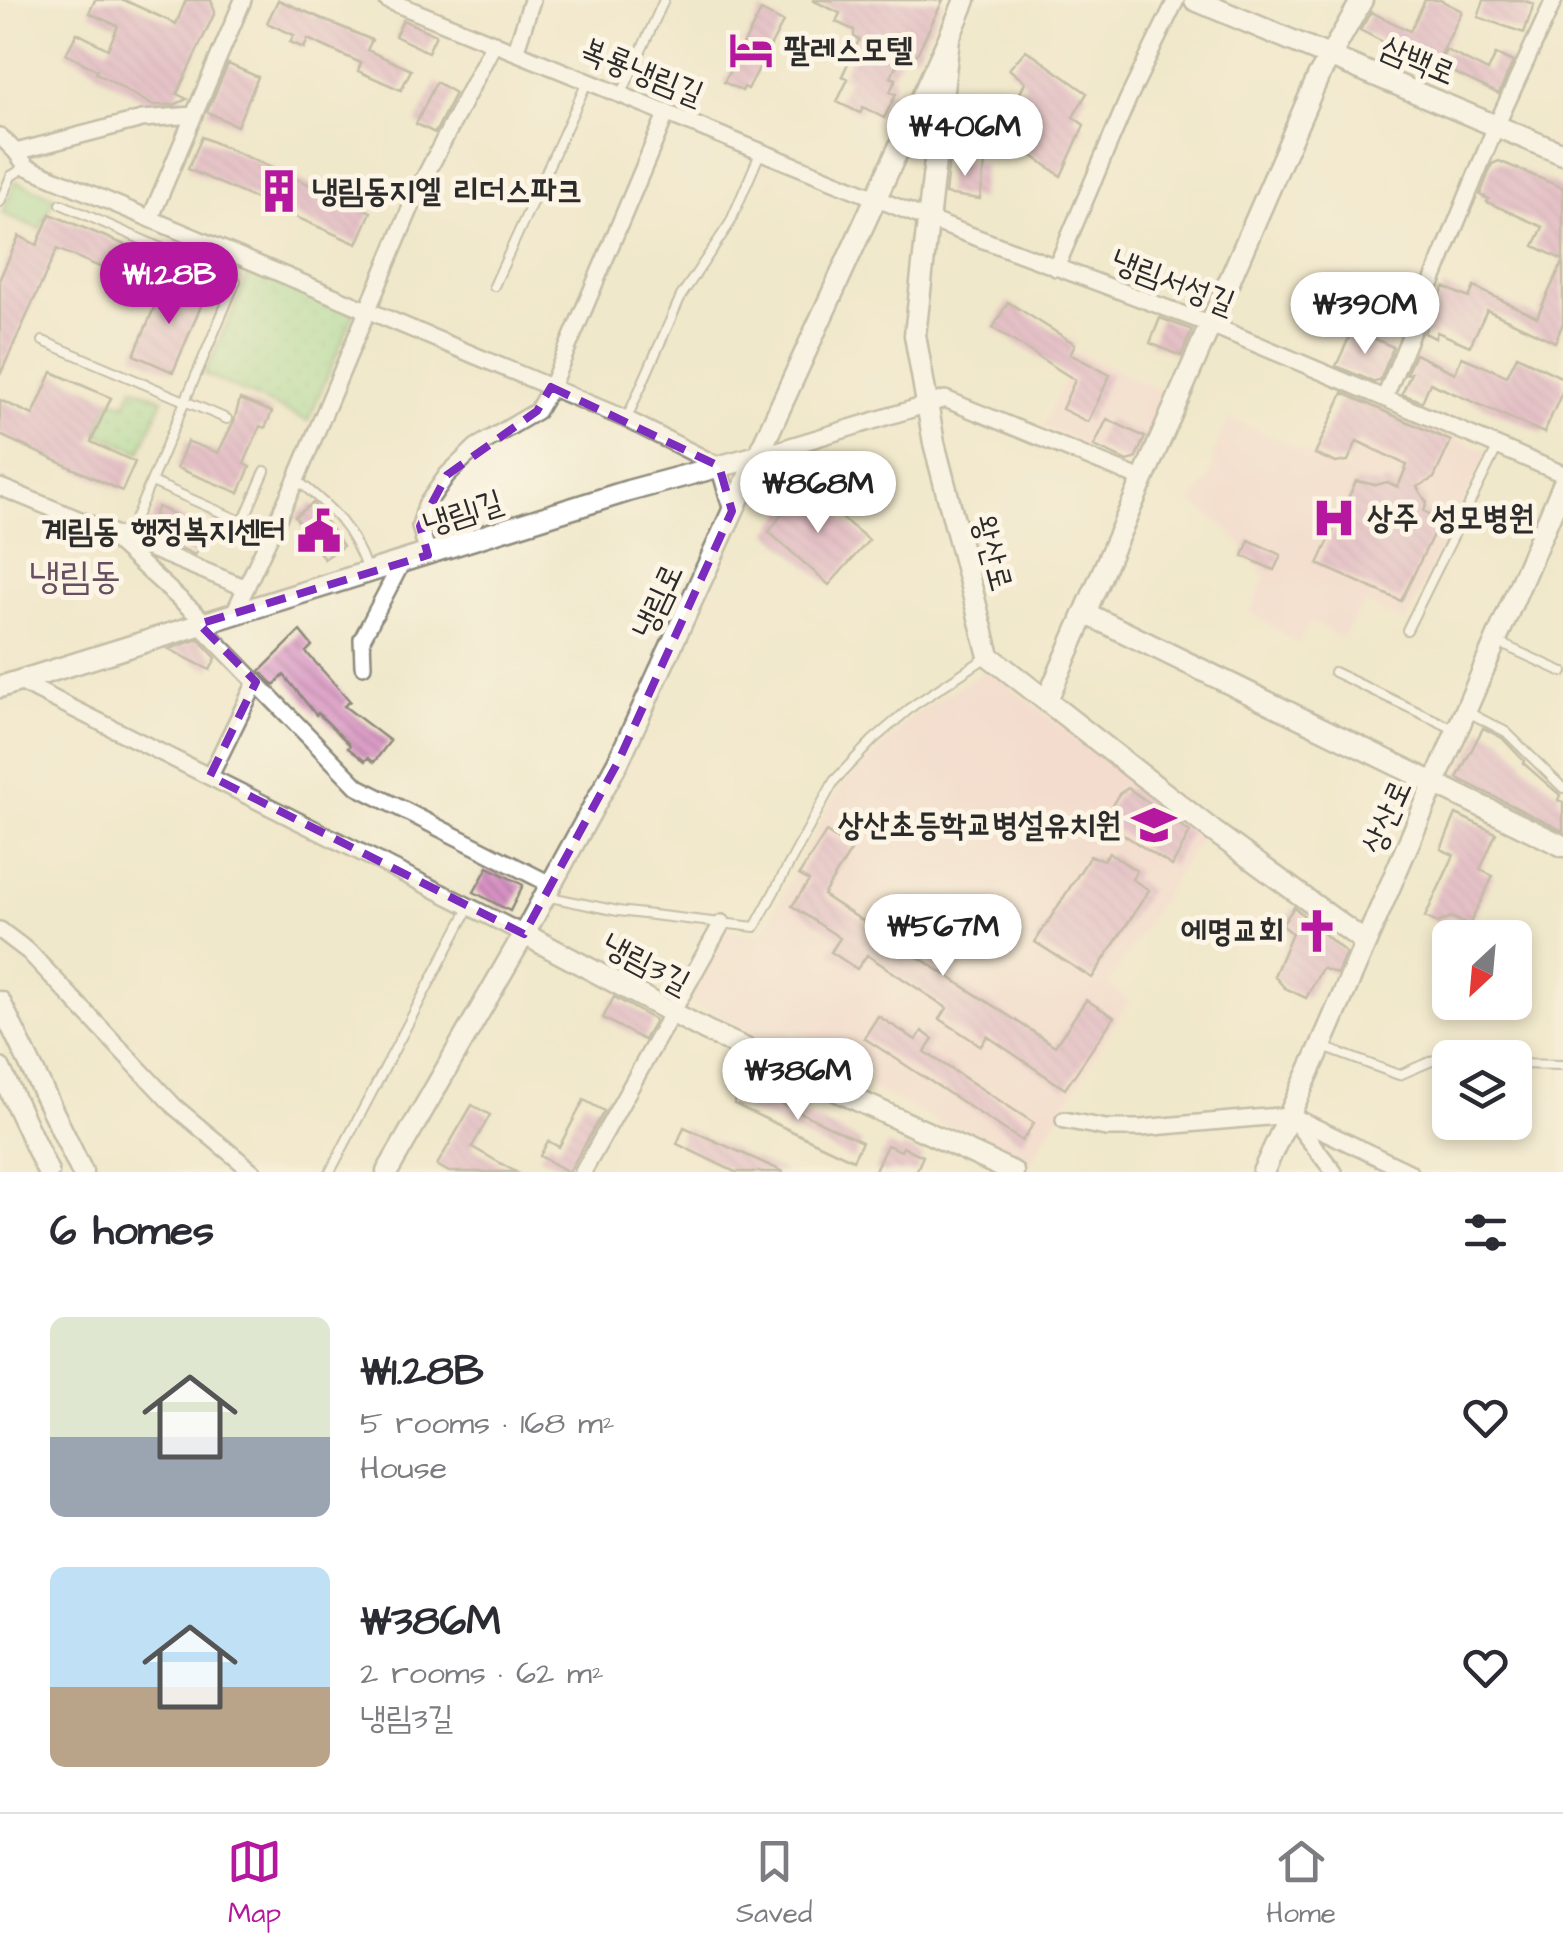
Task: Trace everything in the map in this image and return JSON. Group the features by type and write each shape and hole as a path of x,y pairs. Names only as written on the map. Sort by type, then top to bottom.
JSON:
{"street":[{"path":"150,217 243,0"},
{"name":"복룡냉림길","path":"386,0 928,219"},
{"path":"516,50 532,0"},
{"name":"왕산로","path":"965,0 949,38 915,334 935,402 968,582 989,656"},
{"path":"1056,268 1128,99 1176,0"},
{"name":"삼백로","path":"1195,0 1563,154"},
{"path":"1047,700 1209,324 1330,56 1362,0"},
{"path":"1385,398 1496,126 1554,0"},
{"name":"냉림로","path":"387,1172 618,762 949,38"},
{"path":"234,613 296,480 419,188 494,42"},
{"path":"910,122 943,82"},
{"path":"428,556 420,526 426,505 447,475 476,448 538,410 551,387 667,112"},
{"path":"16,152 142,119 194,115"},
{"path":"0,136 27,166 626,419 719,466 732,511"},
{"name":"냉림서성길","path":"928,219 1209,324 1563,474"},
{"path":"935,402 1144,480"},
{"name":"냉림1길","path":"9,684 628,492 935,402"},
{"name":"상산로","path":"1263,1172 1322,1046 1563,486"},
{"path":"0,487 246,588"},
{"path":"101,528 202,623 358,787 548,890"},
{"path":"363,666 362,639 401,564"},
{"path":"1086,613 1563,846"},
{"path":"989,656 1213,831 1365,942"},
{"path":"210,776 256,682"},
{"path":"9,684 210,776 524,934"},
{"path":"582,1172 722,923"},
{"path":"0,930 28,952 174,1107 253,1172"},
{"name":"냉림3길","path":"524,934 672,1012 1013,1172"},
{"path":"0,1002 82,1172"},
{"path":"0,1069 48,1172"},
{"path":"1290,1114 1334,1172"},
{"path":"1064,1120 1106,1128 1142,1128 1290,1114 1409,1172"}],"lane":[{"path":"622,94 664,0"},
{"path":"494,286 588,80"},
{"path":"626,419 681,296 730,223 761,151"},
{"path":"0,202 11,176 27,166"},
{"path":"61,204 236,281 127,538"},
{"path":"43,341 226,419"},
{"path":"1407,630 1498,446"},
{"path":"152,482 244,522 264,471"},
{"path":"296,480 333,509 354,536 368,574"},
{"path":"1496,642 1563,672"},
{"path":"548,890 618,911 755,927 834,781 914,704 989,656"},
{"path":"1334,672 1462,721 1506,732 1563,788"},
{"path":"330,1172 470,906"},
{"path":"1322,1046 1399,1075 1432,1061"},
{"path":"1532,1064 1563,1065"}],"highlighted area":[{"path":"551,387 719,466 732,511 618,762 524,934 210,776 256,682 199,624 428,555 420,526 447,475 537,411"}],"shaded area":[{"path":"1077,352 1172,396 1141,463 1130,467 1043,427"},
{"name":"상주 성모병원","path":"1377,404 1488,452 1405,623 1364,603 1342,638 1310,622 1298,644 1250,612 1265,577 1232,533 1192,503 1210,477 1214,451 1229,418 1346,470"},
{"path":"988,669 1202,835 1108,985 1129,1000 1026,1170 867,1085 869,1070 792,1029 781,1048 688,1000 725,930 761,936 840,787 914,714"}],"green space":[{"path":"16,181 54,197 40,229 2,213"},
{"path":"253,267 355,312 308,421 204,374"},
{"path":"133,387 163,399 140,452 97,433 112,399 126,404"}],"building":[{"path":"95,0 124,0 176,24 186,0 211,0 215,12 177,94 187,99 174,105 152,105 66,54 77,33 108,49 118,26 89,13"},
{"path":"278,0 372,40 367,50 411,70 401,90 358,71 361,63 308,39 304,48 290,42 294,35 267,23"},
{"path":"812,0 943,0 916,56 904,50 891,77 896,79 890,92 896,94 884,118 863,107 860,113 837,102 848,79 842,76 859,40 854,37 854,30 836,22 840,13"},
{"path":"1425,0 1440,0 1462,11 1439,59 1403,42 1399,50 1360,30 1371,12 1410,31"},
{"path":"1484,0 1522,0 1534,4 1524,33 1478,17"},
{"path":"761,11 783,22 748,89 744,87 742,91 724,82"},
{"path":"403,20 436,35 428,52 395,36"},
{"path":"1026,50 1087,93 1073,117 1084,125 1061,176 1002,134 1025,82 1009,69"},
{"path":"1446,50 1488,71 1496,54 1513,62 1499,94 1438,65"},
{"path":"228,64 258,77 237,126 207,112"},
{"path":"436,82 455,93 435,133 416,124"},
{"name":"냉림동지엘 리더스파크","path":"202,137 371,212 357,244 188,169"},
{"path":"949,158 985,164 980,199 945,194"},
{"path":"1499,161 1563,188 1563,260 1534,246 1543,227 1487,202 1489,199 1480,195 1492,164"},
{"path":"50,214 169,263 158,291 57,249 0,375 0,278 19,236 37,245"},
{"path":"1563,261 1563,323 1555,342 1487,310 1470,346 1437,332 1435,338 1424,333 1444,287 1469,298 1474,287 1537,317"},
{"path":"165,282 204,299 173,372 134,355"},
{"path":"1008,302 1075,344 1070,354 1110,375 1088,422 1062,409 1075,380 993,328"},
{"path":"1160,318 1192,330 1181,356 1150,343"},
{"path":"1353,329 1393,347 1380,381 1336,366"},
{"path":"1415,354 1455,373 1462,357 1507,376 1517,356 1563,378 1563,390 1544,433 1430,383 1422,402 1402,394"},
{"path":"52,372 111,398 91,442 135,462 122,491 0,435 0,400 33,415"},
{"path":"1343,393 1451,441 1434,478 1417,487 1427,503 1424,511 1440,520 1401,601 1318,564 1356,481 1376,485 1387,482 1398,487 1407,465 1357,441 1348,461 1336,463 1315,454"},
{"path":"240,399 272,412 265,428 260,426 244,464 250,467 239,493 177,468 187,441 218,453"},
{"path":"1107,419 1145,437 1135,459 1127,461 1094,446"},
{"path":"802,486 869,540 829,585 769,532"},
{"name":"계림동 행정복지센터","path":"313,503 343,546 324,559 295,516"},
{"path":"158,507 207,530 195,555 146,532"},
{"path":"1249,540 1281,555 1274,570 1243,556"},
{"path":"300,631 312,646 306,652 350,701 344,706 390,741 374,762 368,758 365,761 348,748 350,745 316,715 284,675 274,685 260,671"},
{"path":"198,639 216,658 210,670 169,649"},
{"path":"1483,728 1502,738 1523,763 1560,795 1563,831 1457,778"},
{"path":"1128,788 1190,832 1172,866 1112,827 1115,821 1107,813 1119,794"},
{"path":"1456,814 1496,833 1480,870 1493,876 1471,920 1425,917 1454,855 1441,849"},
{"path":"826,832 852,849 823,895 1055,1046 1086,1000 1114,1017 1065,1089 987,1036 981,1046 940,1019 947,1008 867,955 857,969 831,952 840,938 792,906 809,881 799,875"},
{"path":"1109,853 1137,871 1132,879 1149,890 1092,978 1035,942 1090,856 1104,860"},
{"path":"488,867 523,885 510,911 474,892"},
{"path":"1294,907 1346,953 1337,974 1322,968 1306,998 1285,988 1274,976 1292,933 1282,925"},
{"path":"614,997 655,1020 644,1040 603,1018"},
{"path":"878,1016 916,1040 922,1031 933,1039 925,1052 1034,1123 1022,1141 864,1038"},
{"path":"743,1085 862,1142 853,1160 734,1104"},
{"path":"584,1100 604,1111 569,1172 540,1156 548,1141 559,1147"},
{"path":"472,1105 490,1115 472,1147 516,1172 449,1172 437,1165"},
{"path":"684,1127 784,1172 735,1172 677,1144"},
{"path":"887,1145 923,1156 916,1172 874,1172"}],"place":[{"name":"팔레스모텔","path":"751,50"},
{"name":"냉림동지엘 리더스파크","path":"279,191"},
{"name":"상주 성모병원","path":"1334,518"},
{"name":"계림동 행정복지센터","path":"319,531"},
{"name":"상산초등학교병설유치원","path":"1154,825"},
{"name":"에명교회","path":"1317,931"}],"district":[{"name":"냉림동","path":"75,577"}]}
